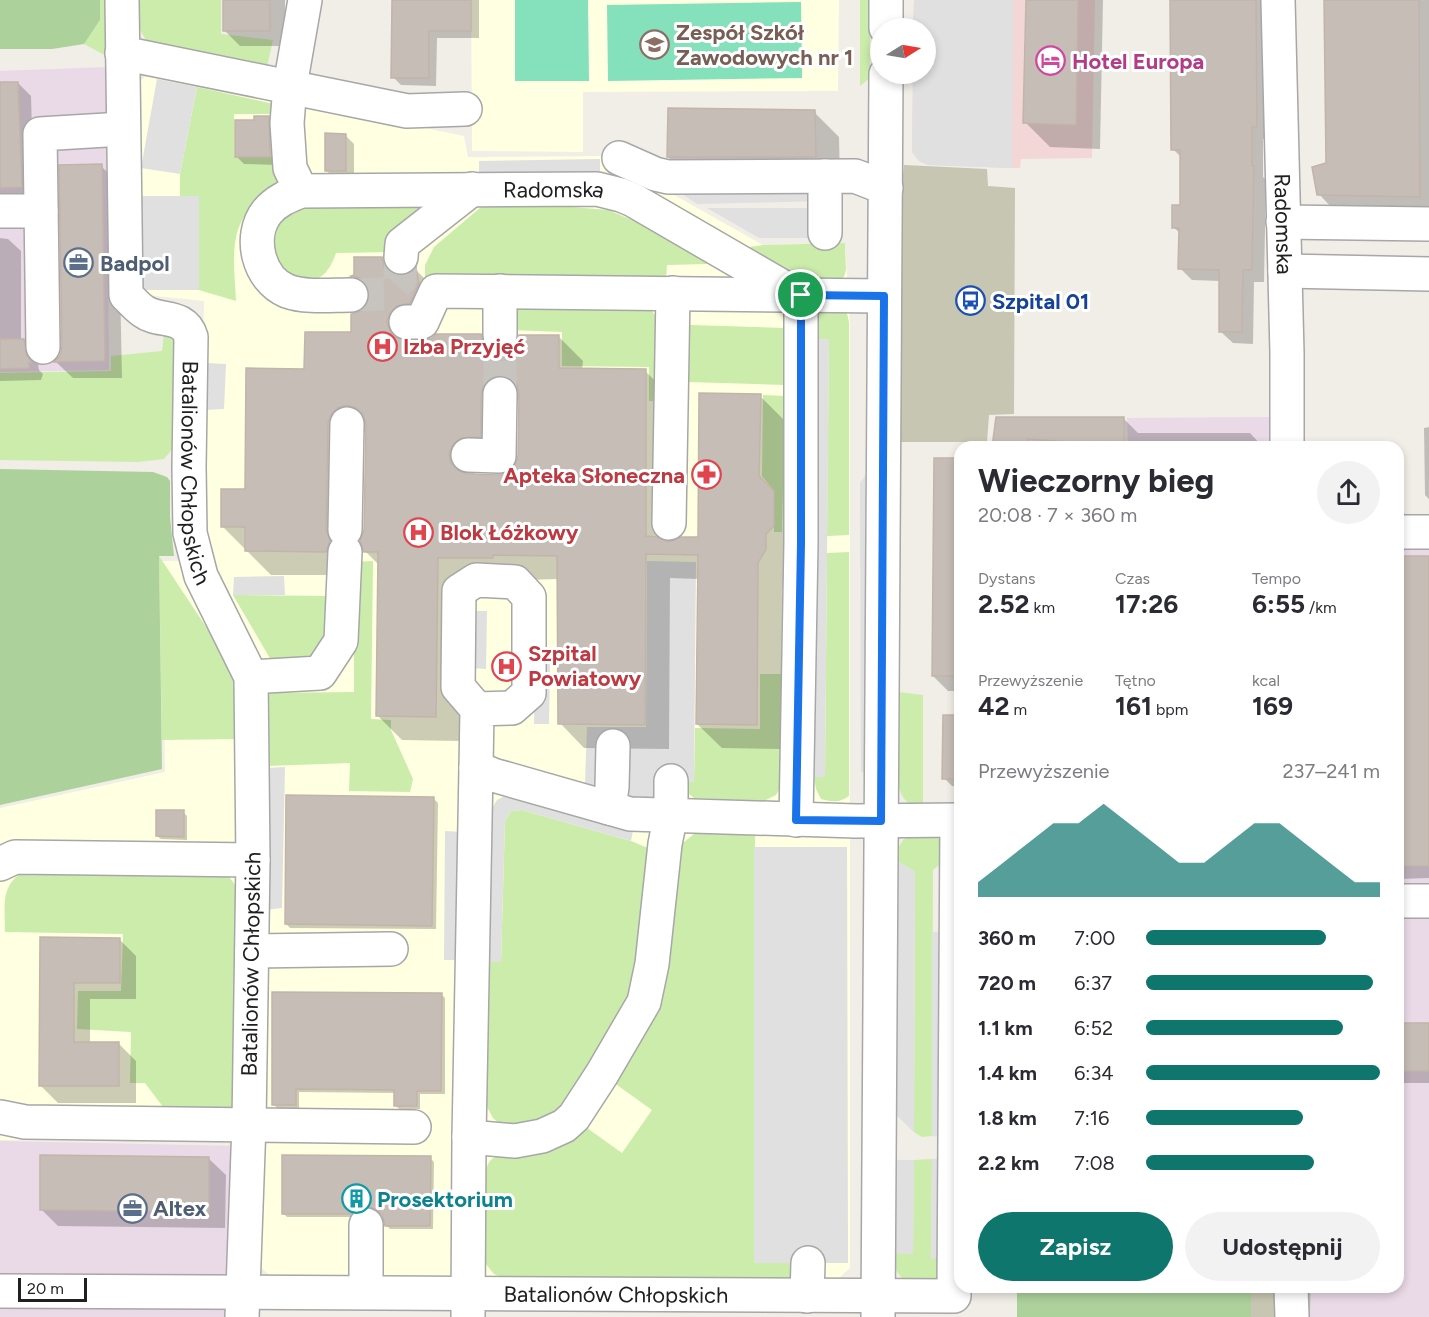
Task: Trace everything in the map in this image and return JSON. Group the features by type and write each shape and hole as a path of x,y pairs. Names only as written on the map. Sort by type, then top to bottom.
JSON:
{"street":[{"path":"122,0 122,53 407,111 465,109"},
{"path":"302,191 290,168 287,123 290,86 305,0"},
{"path":"886,0 886,18"},
{"name":"Radomska","path":"1278,0 1287,441"},
{"name":"Batalionów Chłopskich","path":"122,53 126,295 144,313 181,322 189,329 191,337 190,533 201,576 251,677 252,951 243,1305 366,1292 468,1306 807,1296 878,1307 954,1296 954,1293"},
{"path":"878,1307 886,84"},
{"path":"43,347 40,134 123,129"},
{"path":"619,158 655,174 668,177 855,176 886,188"},
{"path":"825,177 825,233"},
{"path":"401,257 402,244 472,189"},
{"name":"Radomska","path":"351,295 304,295 286,291 272,281 262,266 257,249 258,231 266,214 279,200 302,191 597,189 621,195 792,292 884,296"},
{"path":"0,211 41,211"},
{"path":"1283,222 1429,224"},
{"path":"1285,271 1429,273"},
{"path":"406,322 422,322 436,291 792,292 801,543 796,820"},
{"path":"500,291 500,335"},
{"path":"669,523 673,293"},
{"path":"468,455 499,456 500,394"},
{"path":"251,677 320,672 341,641 347,424"},
{"path":"1404,532 1429,532"},
{"path":"468,1306 477,709"},
{"path":"609,808 613,746"},
{"path":"476,768 493,775 630,814 796,820 954,820"},
{"path":"469,1137 515,1141 542,1136 564,1126 592,1097 644,1002 652,964 665,844 671,814 671,781"},
{"path":"0,864 15,857 253,860"},
{"path":"1404,901 1429,901"},
{"path":"252,951 392,949"},
{"path":"0,1117 25,1122 414,1127"},
{"path":"366,1225 366,1292"},
{"path":"807,1296 808,1263"},
{"path":"0,1292 243,1305"},
{"path":"1291,1293 1292,1317"}],"shaded area":[{"name":"Zespół Szkół Zawodowych nr 1","path":"471,0 839,0 838,91 583,92 583,152 472,151"},
{"path":"914,0 1095,0 1092,158 1021,159 1020,168 928,165 919,161 912,152 913,84 936,84 936,18 913,18"},
{"path":"914,0 1013,0 1012,168 928,165 919,161 912,152 913,84 936,84 936,18 913,18"},
{"path":"107,67 109,370 0,372 0,71"},
{"name":"Szpital Powiatowy","path":"152,71 464,136 468,157 605,156 763,245 845,243 850,324 850,1268 832,1284 272,1277 259,1266 261,1142 0,1140 0,808 165,772 162,561 204,560 202,429 204,301 136,294 135,85"},
{"path":"157,79 197,87 180,174 141,168"},
{"path":"600,159 600,177 479,178 479,161"},
{"path":"904,165 987,169 988,186 1015,188 1014,414 989,415 987,441 899,442 899,212"},
{"path":"668,185 821,187 822,201 697,204"},
{"path":"140,196 199,196 199,290 140,290"},
{"path":"707,208 819,208 819,238 759,238"},
{"path":"811,339 829,339 825,777 808,777"},
{"path":"206,363 226,364 224,409 205,410"},
{"path":"1273,417 1273,441 1128,441 1127,418"},
{"path":"871,468 871,779 861,771 860,483"},
{"path":"1429,544 1429,1317 1310,1317 1311,1293 1404,1293 1404,545"},
{"path":"647,561 696,562 694,782 661,781 661,800 630,800 585,783 587,727 646,727"},
{"path":"284,576 285,595 233,595 234,577"},
{"path":"473,611 487,611 486,669 472,668"},
{"path":"535,663 550,664 549,724 534,724"},
{"path":"285,767 282,908 264,910 267,768"},
{"path":"510,793 634,825 631,841 522,810 511,811 505,821 501,962 484,962 490,811 497,800"},
{"path":"445,831 462,832 461,960 444,960"},
{"path":"754,847 847,847 848,1263 754,1263"},
{"path":"897,861 915,872 914,1132 892,1111"},
{"path":"949,931 947,1137 932,1136 932,932"},
{"path":"0,1141 237,1146 232,1317 0,1317"},
{"path":"932,1159 948,1159 947,1253 931,1260"},
{"path":"890,1160 914,1160 913,1254 888,1253"},
{"path":"1251,1293 1311,1293 1310,1317 1251,1317"}],"green space":[{"path":"0,0 100,0 100,20 84,44 52,49 0,49"},
{"path":"100,0 114,0 114,60 84,44 100,20"},
{"path":"135,0 221,0 221,34 273,40 266,71 151,46 138,25"},
{"path":"515,0 588,0 589,81 515,81"},
{"path":"860,0 870,0 870,78 860,86"},
{"path":"801,2 802,78 608,81 607,5"},
{"path":"197,87 274,104 274,114 234,114 234,156 273,157 282,182 252,207 239,226 234,258 236,301 199,290 199,197 180,196 180,174"},
{"path":"435,201 396,252 336,253 325,273 312,280 276,267 270,223 290,204"},
{"path":"561,206 608,210 637,222 708,264 667,265 666,279 425,278 425,265 434,247 481,207"},
{"path":"845,243 846,270 844,277 837,280 800,281 736,249 763,245"},
{"path":"845,305 849,322 849,535 827,536 829,339 811,339 814,321 821,310"},
{"path":"511,309 651,310 665,328 665,401 649,401 649,367 562,366 562,332 510,330"},
{"path":"690,325 786,328 785,385 688,382"},
{"path":"164,334 174,340 180,349 175,446 164,459 138,462 0,460 0,373 111,371 111,356 162,351"},
{"path":"763,395 785,396 782,532 774,532 774,491 762,476"},
{"path":"0,469 153,472 167,477 170,481 170,517 174,556 159,556 162,769 0,805"},
{"path":"849,552 849,796 839,801 832,801 821,799 814,777 825,777 827,553"},
{"path":"159,556 232,666 238,739 162,740"},
{"path":"373,561 371,719 391,720 391,730 413,779 410,792 349,791 350,763 267,766 268,693 354,692 354,562"},
{"path":"233,595 328,596 327,625 322,644 310,658 300,662 271,660"},
{"path":"760,674 781,674 782,785 776,795 764,801 694,798 689,794 684,782 694,782 695,728 760,729"},
{"path":"898,692 923,695 923,807 907,801 899,788 896,762"},
{"path":"522,810 631,841 650,849 635,994 551,1125 502,1126 493,1118 484,1101 484,962 501,962 505,821 511,811"},
{"path":"709,831 755,832 754,1263 792,1263 790,1284 506,1279 494,1274 481,1258 482,1192 486,1168 490,1161 518,1146 580,1123 622,1153 652,1110 610,1080 678,847 694,834"},
{"path":"912,834 936,834 946,846 948,858 933,870 932,1136 922,1137 914,1132 915,872 897,861 895,853 903,840"},
{"path":"23,872 218,872 230,878 238,889 233,1108 223,1111 167,1112 145,1083 130,1083 131,1032 77,1029 78,991 121,991 123,934 5,932 7,891 10,884"},
{"path":"932,1159 931,1259 947,1253 940,1279 932,1286 914,1284 903,1279 888,1253 913,1253 914,1160"},
{"path":"1017,1293 1251,1293 1251,1317 1017,1317"}],"building":[{"path":"223,0 270,0 270,31 223,31"},
{"path":"392,0 471,0 471,31 429,31 429,78 391,78"},
{"name":"Hotel Europa","path":"1026,0 1078,0 1076,125 1023,123"},
{"path":"1170,0 1256,0 1257,127 1252,127 1252,166 1254,166 1252,270 1243,270 1242,332 1219,332 1219,270 1178,269 1179,228 1172,228 1172,205 1180,205 1180,150 1171,150"},
{"path":"1324,0 1419,0 1420,197 1317,195 1312,167 1326,163"},
{"path":"0,82 18,82 22,187 0,188"},
{"path":"668,108 815,110 816,157 667,157"},
{"path":"254,116 269,116 270,157 235,157 235,120 254,120"},
{"path":"325,133 346,134 346,171 325,171"},
{"name":"Badpol","path":"102,164 105,361 54,362 60,356 62,347 59,165"},
{"name":"Szpital Powiatowy","path":"354,257 382,257 384,266 399,276 409,274 416,268 419,283 410,303 397,306 390,313 387,321 390,331 397,338 422,341 436,334 481,334 484,344 490,351 501,354 516,345 519,335 559,335 559,368 646,369 646,536 657,537 668,542 681,537 698,537 699,393 761,394 759,476 774,491 774,526 766,534 766,549 758,563 757,725 696,724 698,555 646,554 645,725 558,724 557,556 493,555 493,558 438,558 436,717 376,716 378,552 364,552 360,541 364,530 366,424 363,414 347,405 337,408 328,423 326,530 330,541 326,552 245,551 245,527 221,527 221,489 245,489 246,368 304,369 305,332 351,332 351,314 361,311 368,304 370,295 367,285 360,278 351,276 354,275","holes":["501,375 510,378 517,385 519,394 518,456 515,465 508,472 499,475 467,474 459,471 451,463 449,454 452,446 460,438 481,437 481,394 484,385 491,377"]},
{"path":"0,339 24,339 27,356 32,362 29,362 29,368 0,369"},
{"path":"996,417 1124,417 1124,441 1028,439 1028,441 993,441"},
{"path":"934,458 954,458 954,676 932,676"},
{"path":"1404,556 1429,556 1429,866 1404,866"},
{"path":"943,715 954,715 954,779 942,779"},
{"path":"286,795 434,797 432,926 285,924"},
{"path":"156,810 184,810 184,837 156,836"},
{"path":"40,937 120,938 120,983 74,983 74,1042 119,1042 119,1086 39,1086"},
{"path":"272,992 442,993 441,1091 417,1091 417,1106 394,1106 394,1090 296,1089 296,1105 272,1105"},
{"path":"1404,1023 1429,1023 1429,1071 1404,1071"},
{"path":"40,1155 209,1157 209,1212 40,1210"},
{"name":"Prosektorium","path":"282,1155 431,1156 430,1226 385,1226 382,1215 367,1206 351,1214 282,1214"}],"tunnel":[{"path":"351,295 387,294 400,279 401,257"},
{"path":"500,335 500,394"}],"place":[{"name":"Zespół Szkół Zawodowych nr 1","path":"655,45"},
{"name":"Hotel Europa","path":"1051,61"},
{"name":"Badpol","path":"79,263"},
{"name":"Szpital 01","path":"971,301"},
{"name":"Izba Przyjęć","path":"382,346"},
{"name":"Apteka Słoneczna","path":"706,475"},
{"name":"Blok Łóżkowy","path":"419,532"},
{"name":"Szpital Powiatowy","path":"507,666"},
{"name":"Prosektorium","path":"356,1199"},
{"name":"Altex","path":"132,1208"}],"route":[{"path":"801,295 884,296 881,821 796,820 801,543 801,295"}]}
